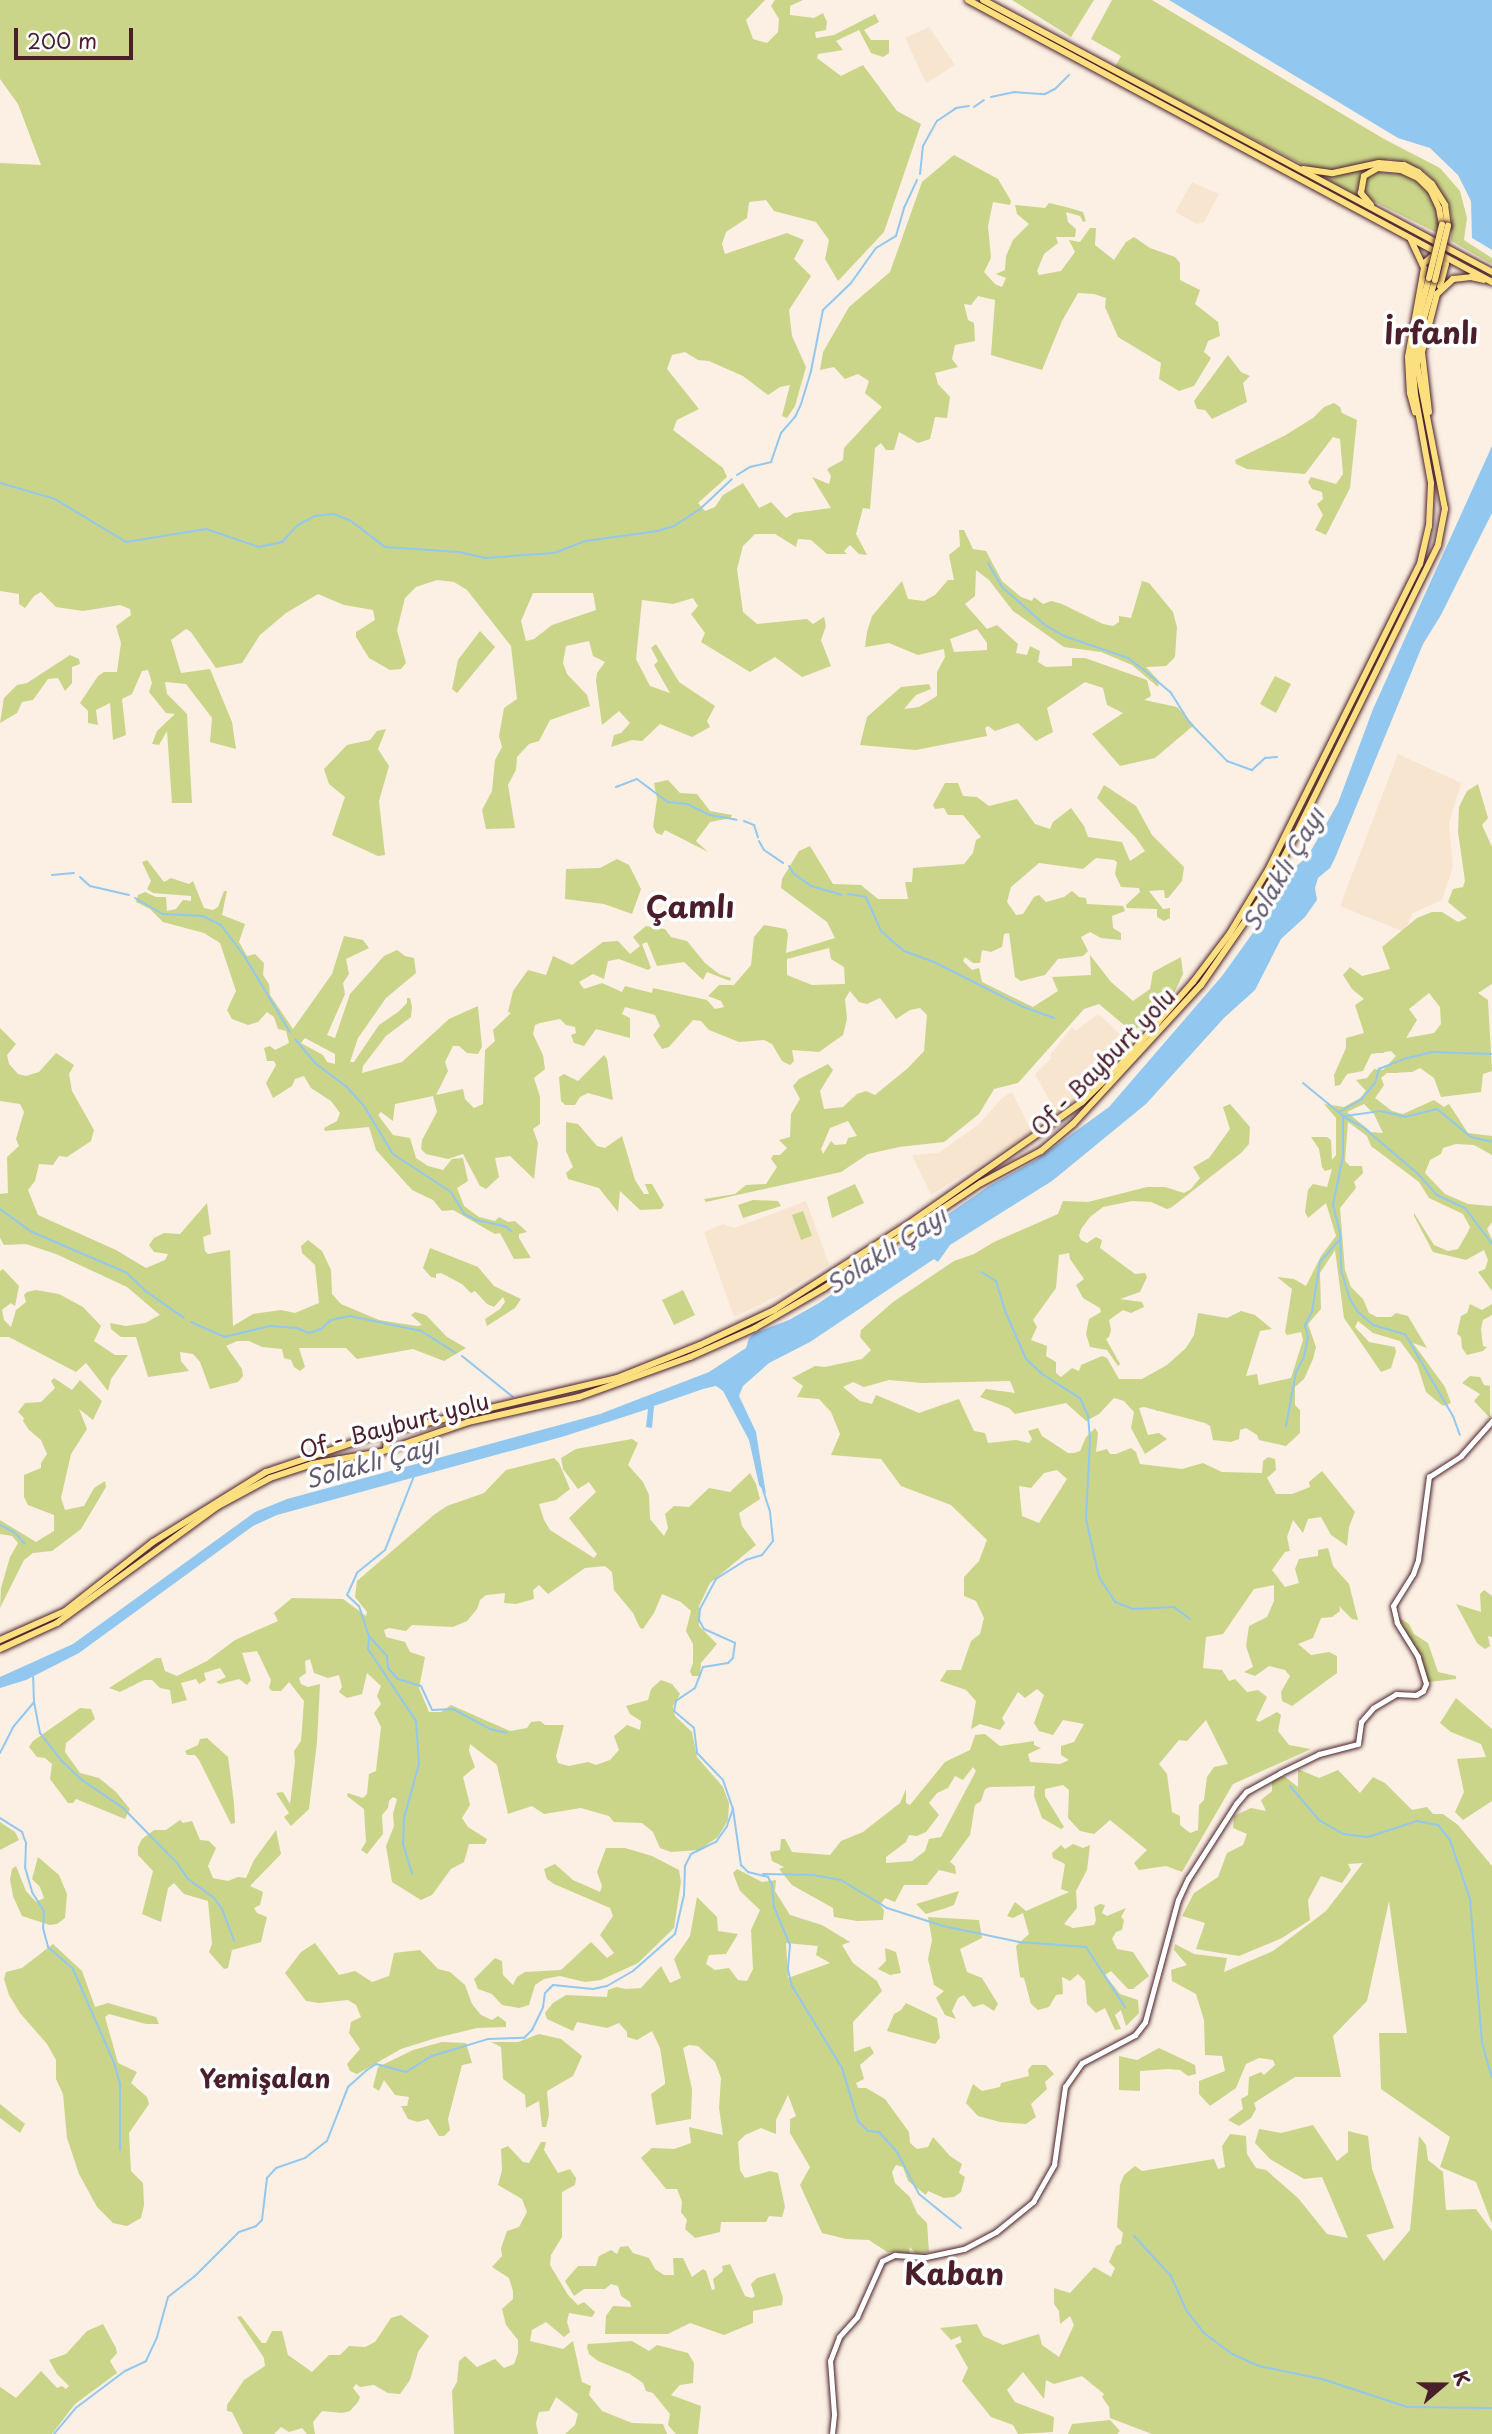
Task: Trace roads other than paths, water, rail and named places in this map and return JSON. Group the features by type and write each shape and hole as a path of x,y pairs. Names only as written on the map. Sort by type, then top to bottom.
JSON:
{"highway":[{"path":"968,0 1492,282"},
{"path":"983,0 1492,272"},
{"path":"1284,163 1325,174 1383,162 1404,165 1432,184 1445,205 1445,225 1432,279"},
{"path":"1387,217 1360,193 1364,176 1378,168 1401,170 1422,182 1437,201 1445,225"},
{"path":"1410,238 1423,262 1409,340 1408,369 1412,402 1425,440"},
{"path":"1423,262 1431,256 1447,264 1422,352 1428,424"},
{"path":"1437,294 1453,279 1471,277 1492,282"},
{"name":"Of - Bayburt yolu","path":"0,1649 57,1623 218,1506 271,1478 312,1464 386,1450 468,1422 579,1397 690,1357 749,1330 824,1288 981,1183 1058,1137 1133,1061 1201,985 1264,894 1435,552 1445,522 1445,509 1418,384 1417,349 1432,279"},
{"name":"Of - Bayburt yolu","path":"0,1640 65,1611 153,1542 266,1472 382,1433 617,1378 700,1345 774,1310 910,1223 1082,1102 1124,1061 1193,982 1230,933 1268,870 1420,564 1429,526 1431,476 1415,394 1412,360 1415,332 1432,279"},
{"path":"1431,508 1445,509"},
{"path":"1429,526 1434,527 1445,522"},
{"path":"1050,1125 1055,1128 1058,1137"},
{"path":"1039,1133 1043,1142 1050,1144"},
{"path":"382,1433 387,1439 386,1450"},
{"path":"371,1436 370,1448 375,1453"}],"main road":[{"path":"832,2434 834,2414 830,2361 839,2337 857,2316 882,2261 895,2255 926,2257 964,2249 996,2232 1033,2202 1054,2165 1065,2087 1082,2063 1135,2035 1144,2022 1178,1900 1188,1879 1236,1804 1260,1783 1290,1768 1334,1748 1358,1744 1361,1722 1373,1708 1396,1694 1416,1695 1423,1691 1426,1684 1418,1657 1397,1623 1393,1606 1413,1574 1418,1560 1429,1477 1461,1456 1492,1421"}],"water":[{"path":"1169,0 1492,0 1492,250 1472,238 1471,201 1458,175 1430,148 1398,138"},
{"path":"1492,446 1492,513 1441,615 1423,644 1335,858 1330,868 1318,878 1315,888 1317,900 1305,917 1281,939 1255,990 1224,1018 1146,1104 1052,1181 950,1245 938,1262 934,1259 810,1342 769,1363 743,1386 739,1396 756,1432 766,1494 759,1485 749,1440 723,1391 716,1386 703,1389 654,1406 652,1428 646,1427 648,1409 565,1436 277,1515 253,1526 79,1653 26,1680 0,1688 0,1677 73,1644 255,1512 287,1499 600,1414 709,1372 746,1348 749,1338 755,1333 789,1320 819,1303 989,1186 1036,1160 1109,1107 1222,976 1275,902 1293,869 1308,856 1338,803 1373,709"}],"waterway":[{"path":"991,97 1014,92 1045,94 1055,89 1069,75"},
{"path":"974,107 984,100"},
{"path":"920,174 923,146 937,121 956,108 969,106"},
{"path":"737,475 750,467 771,462 781,433 795,417 801,404 811,371 823,310 851,283 876,248 896,236 904,208 917,180"},
{"path":"0,483 55,499 126,542 206,529 259,547 282,542 298,525 315,516 334,514 351,521 385,547 459,552 484,558 554,553 586,541 674,526 699,510 732,479"},
{"path":"988,563 1002,587 1045,625 1064,636 1128,658 1145,671 1171,693 1189,722 1227,761 1252,770 1265,758 1277,757"},
{"path":"616,787 637,779 668,802 687,804 710,815 737,820"},
{"path":"744,821 754,825 758,837"},
{"path":"759,841 764,850 783,863"},
{"path":"789,866 794,874 811,886 842,895"},
{"path":"52,875 74,873"},
{"path":"80,877 90,886 129,895"},
{"path":"848,894 866,897 881,931 904,951 934,962 1021,1006 1054,1018"},
{"path":"135,898 163,914 203,916 221,925 243,954 290,1032"},
{"path":"295,1039 315,1063 346,1086 364,1106 393,1154 451,1192 464,1214 476,1220 505,1226 511,1231"},
{"path":"1339,1112 1361,1100 1375,1083 1379,1069 1404,1059 1433,1052 1492,1054"},
{"path":"1303,1083 1343,1116 1343,1156 1333,1205 1340,1234 1341,1270 1349,1297 1357,1311 1373,1325 1405,1334 1453,1416 1460,1435"},
{"path":"1345,1116 1380,1111 1405,1117 1437,1109 1471,1137 1492,1142"},
{"path":"1344,1117 1363,1127 1418,1174 1437,1195 1465,1208 1492,1244"},
{"path":"0,1209 32,1232 127,1273 147,1292 184,1318"},
{"path":"1286,1426 1296,1372 1304,1357 1308,1337 1305,1325 1312,1312 1320,1262 1341,1238"},
{"path":"981,1272 996,1281 1006,1313 1026,1359 1042,1374 1080,1398 1088,1416 1090,1440 1086,1519 1099,1577 1115,1602 1133,1609 1174,1607 1190,1619"},
{"path":"191,1322 224,1337 270,1326 297,1328 309,1333 321,1329 331,1320 350,1316 421,1331 456,1353"},
{"path":"462,1356 513,1397"},
{"name":"Solaklı Çayı","path":"414,1476 385,1550 357,1573 347,1595 359,1606 369,1636 387,1656 388,1668 398,1679 421,1686 432,1710 453,1709 490,1729 507,1733"},
{"path":"763,1490 770,1512 773,1541 762,1555 746,1560 716,1579 700,1609 699,1620 704,1629 735,1643 733,1658 728,1663 703,1667 695,1688 676,1701 674,1711 694,1728 697,1753 723,1780 733,1809 741,1865 748,1872 768,1877 772,1885 774,1907 790,1945 788,1970 792,1986 842,2068 858,2121 868,2131 879,2132 897,2152 919,2194 961,2228"},
{"path":"0,1525 14,1532 25,1544"},
{"path":"369,1637 368,1649 416,1721 419,1764 404,1818 403,1844 412,1874"},
{"path":"0,1753 14,1726 34,1702 33,1677"},
{"path":"34,1702 40,1733 62,1761 82,1780 123,1808 177,1863 188,1879 214,1898 222,1909 234,1941"},
{"path":"1290,1786 1319,1820 1343,1834 1368,1837 1417,1821 1438,1825 1450,1840 1470,1899 1482,2043 1492,2079"},
{"path":"54,2434 77,2407 125,2371 146,2361 157,2337 168,2297 194,2277 239,2232 256,2226 262,2220 267,2178 276,2168 305,2158 327,2141 348,2087 376,2064 406,2072 432,2056 488,2039 524,2038 532,2030 543,2007 545,1993 553,1985 593,1989 607,1986 633,1971 675,1934 684,1895 685,1866 691,1854 716,1842 727,1826 733,1809"},
{"path":"0,1818 22,1832 26,1843 25,1867 32,1892 44,1911 43,1928 48,1947 73,1969 114,2063 120,2084 120,2150"},
{"path":"763,1874 813,1875 841,1880 887,1908 943,1926 1019,1942 1086,1947 1125,2007"},
{"path":"1134,2236 1171,2276 1186,2310 1204,2333 1232,2354 1259,2366 1322,2379 1407,2407 1492,2408"}],"district":[{"name":"İrfanlı","path":"1431,332"},
{"name":"Çamlı","path":"690,906"},
{"name":"Yemişalan","path":"265,2078"},
{"name":"Kaban","path":"954,2273"}]}
